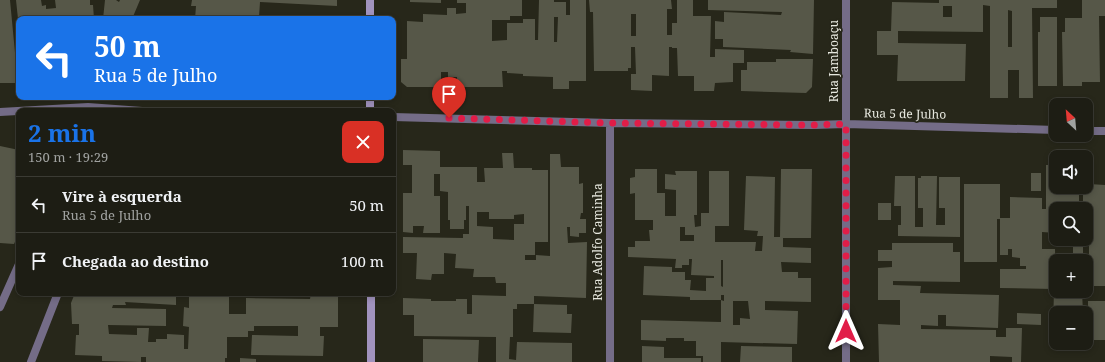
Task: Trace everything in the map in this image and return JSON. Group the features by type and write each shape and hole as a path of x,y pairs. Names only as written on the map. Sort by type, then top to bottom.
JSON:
{"street":[{"path":"370,0 370,16"},
{"name":"Rua Jamboaçu","path":"846,0 846,362"},
{"path":"0,112 16,111"},
{"name":"Rua 5 de Julho","path":"396,117 610,123 846,124 1049,130"},
{"name":"Rua Adolfo Caminha","path":"610,123 610,362"},
{"path":"1093,131 1105,131"},
{"path":"0,307 16,271"},
{"path":"31,362 57,296"},
{"path":"371,296 371,362"}],"building":[{"path":"0,0 10,0 16,63 16,83 0,83"},
{"path":"16,0 41,0 42,6 46,5 46,9 56,8 55,0 90,0 90,5 93,5 94,16 18,16"},
{"path":"105,0 116,0 119,2 120,0 140,0 133,16 103,16"},
{"path":"192,0 337,0 337,6 260,2 259,16 195,16 196,6 191,6"},
{"path":"410,0 441,0 441,3 410,2"},
{"path":"457,0 522,0 522,16 510,16 510,20 492,20 492,41 507,40 507,23 523,23 523,19 535,19 535,40 538,40 539,0 566,2 566,15 570,15 570,0 586,0 586,81 569,81 569,89 553,89 553,77 523,76 523,74 507,73 507,71 502,71 503,87 457,87 457,77 448,77 448,72 441,72 441,87 407,87 401,82 401,59 407,59 407,21 423,22 423,14 447,15 447,8 456,8 456,14 466,13 466,3 457,3","holes":["554,17 558,17 557,42 554,42"]},
{"path":"589,0 671,0 672,9 667,9 667,35 672,35 672,23 677,23 677,0 693,0 693,16 711,16 710,57 715,57 715,49 744,50 744,63 733,63 733,82 715,83 714,91 694,91 694,76 678,76 677,48 669,47 669,76 652,75 652,91 631,90 631,74 636,74 635,47 631,47 631,68 628,68 628,71 594,71 593,12 590,12","holes":["631,14 636,14 636,36 631,36"]},
{"path":"708,0 814,0 813,54 790,52 791,50 723,47 723,39 715,39 715,21 724,22 724,12 781,15 782,12 708,10"},
{"path":"939,0 1057,0 1057,8 1032,8 1033,98 1019,98 1019,70 1008,70 1008,98 990,98 990,6 983,5 983,32 898,31 898,43 966,44 965,81 897,81 898,55 877,55 877,31 891,31 892,2 939,3","holes":["943,6 952,6 952,17 943,17","1008,10 1012,11 1012,47 1008,47"]},
{"path":"1082,0 1105,0 1105,16 1099,16 1100,82 1082,82 1082,86 1063,86 1062,32 1065,32 1065,18 1082,18"},
{"path":"1040,17 1057,17 1057,86 1038,86 1038,32 1040,32"},
{"path":"776,59 813,59 812,87 806,93 741,91 741,70 747,70 747,62 776,62"},
{"path":"0,146 16,149 16,240 14,244 0,243"},
{"path":"403,150 440,151 440,167 477,167 477,182 485,182 484,168 503,168 502,153 513,153 514,168 548,170 548,242 535,242 535,255 525,255 525,260 536,260 536,255 550,256 550,154 560,154 561,167 579,167 579,184 583,183 583,213 581,213 580,219 586,219 586,233 579,233 579,237 570,236 570,227 567,227 568,243 587,242 586,298 534,296 534,304 517,304 517,309 513,309 513,337 510,337 509,359 516,360 517,342 572,343 572,362 496,362 496,337 414,336 414,315 403,315 403,298 431,299 431,301 456,301 456,299 467,299 467,314 472,314 472,295 506,296 506,283 496,283 495,277 473,277 474,269 455,268 456,254 444,253 444,274 432,274 431,280 416,279 417,253 403,253 403,237 463,238 463,234 469,234 469,206 466,206 466,220 464,220 464,229 450,229 450,220 448,220 448,192 440,191 440,174 434,174 434,196 440,196 440,233 423,233 424,226 413,226 413,233 403,232 403,193 412,193 412,165 403,165","holes":["477,212 489,212 489,219 514,219 514,215 524,214 524,224 514,224 514,240 493,239 493,227 477,226"]},
{"path":"1046,165 1049,165 1049,194 1079,194 1079,202 1049,202 1049,232 1042,232 1042,249 1055,249 1055,254 1049,254 1049,289 1000,288 1000,269 1026,269 1026,266 1020,266 1020,258 1012,257 1012,249 1008,249 1008,255 1000,255 1000,218 1010,218 1010,197 1042,198 1042,209 1046,209"},
{"path":"635,169 657,169 657,193 665,193 665,216 676,216 676,190 665,189 665,174 676,175 675,171 697,171 697,215 694,215 695,227 701,226 701,213 709,213 709,171 729,171 729,226 715,226 715,242 756,242 755,251 762,251 763,236 757,236 758,231 744,230 746,176 775,177 774,237 780,237 781,169 812,169 811,238 783,238 783,247 811,248 811,263 781,262 782,272 798,272 798,278 811,278 811,302 765,301 765,310 798,311 797,344 721,342 721,362 703,362 703,356 696,356 696,341 684,341 684,338 666,338 666,341 641,340 641,320 721,322 721,300 690,300 690,297 643,295 644,266 672,267 672,272 685,272 685,280 691,280 690,290 706,291 706,278 714,278 714,276 691,275 692,259 689,259 689,265 682,265 682,268 675,268 676,259 628,257 628,247 635,247 635,241 650,241 649,230 653,230 653,220 635,220 635,193 630,194 630,178 635,177","holes":["680,227 685,227 685,235 694,235 694,241 680,241","721,260 723,260 723,287 721,286","721,295 724,295 724,301 721,300","733,301 748,301 750,319 740,318 740,325 733,325"]},
{"path":"1031,173 1041,173 1041,191 1031,191"},
{"path":"895,176 915,176 915,227 923,227 923,208 918,208 918,178 921,178 921,176 937,176 936,225 945,225 945,208 939,208 939,177 960,177 960,237 898,236 898,225 901,225 901,206 894,206"},
{"path":"964,184 1000,184 1000,219 997,219 997,262 964,262"},
{"path":"1093,184 1105,185 1105,286 1093,286 1093,254 1089,254 1089,246 1093,246 1093,202 1083,202 1083,194 1093,194"},
{"path":"878,203 891,203 891,220 878,220"},
{"path":"892,243 953,243 953,252 960,252 960,282 893,281 893,285 921,286 920,293 999,295 998,328 946,326 946,315 938,315 938,326 921,325 921,329 996,330 996,337 1006,337 1006,328 1022,328 1021,362 1012,362 1012,357 990,356 990,362 879,362 878,324 900,325 900,300 878,300 878,268 892,267 892,261 878,261 878,250 892,250"},
{"path":"1073,246 1083,246 1083,254 1073,254"},
{"path":"74,296 176,296 176,305 125,302 126,305 113,305 112,308 166,309 166,326 108,325 109,334 137,335 137,328 149,328 148,342 156,342 156,339 167,339 167,334 184,335 184,349 188,349 189,327 183,326 184,307 189,308 189,296 229,296 229,314 246,314 246,298 310,299 310,296 338,296 338,327 320,327 320,336 324,336 323,356 251,355 252,335 298,336 298,326 254,326 254,331 248,331 248,337 227,337 227,358 225,358 225,362 146,362 146,357 141,357 141,362 102,361 102,356 75,355 76,335 79,335 79,324 72,324 71,303"},
{"path":"1054,298 1082,298 1083,306 1054,306"},
{"path":"1088,301 1105,301 1105,340 1093,340 1093,306 1088,306"},
{"path":"534,304 567,305 567,314 572,314 571,333 533,332"},
{"path":"1017,313 1041,314 1041,325 1017,324"},
{"path":"423,339 479,340 478,362 423,362"},
{"path":"642,346 664,347 664,358 701,358 701,362 642,362"},
{"path":"741,346 792,347 792,362 740,362"},
{"path":"240,358 256,359 256,362 240,362"}],"route":[{"path":"449,118 610,123 846,124 846,331"}]}
